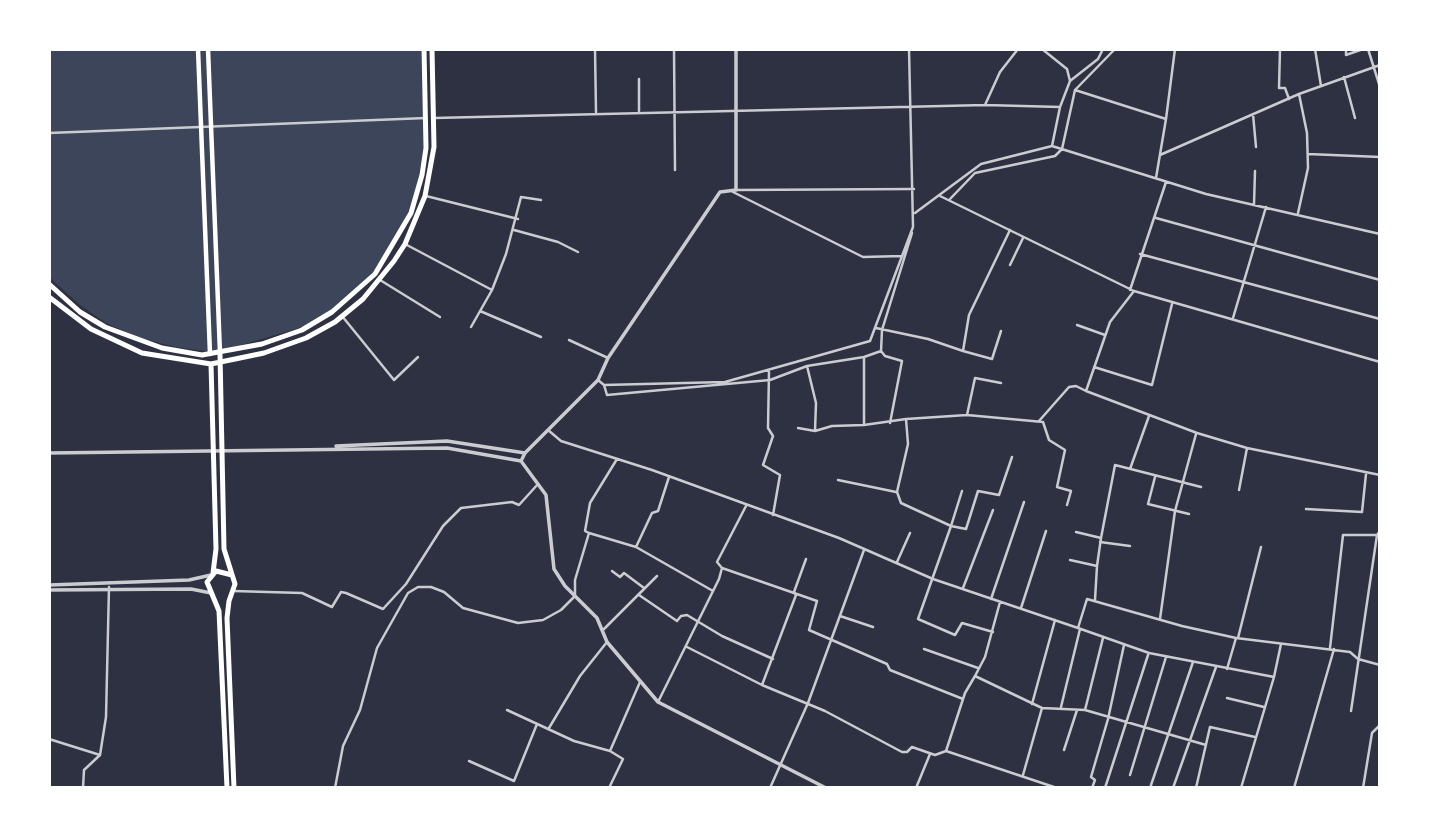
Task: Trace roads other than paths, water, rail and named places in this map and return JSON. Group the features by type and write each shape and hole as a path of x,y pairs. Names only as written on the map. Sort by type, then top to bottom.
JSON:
{"highway":[{"path":"49,284 80,312 105,327 162,348 211,354 262,344 302,330 332,312 375,274 411,213 425,160 424,49"},
{"path":"49,297 91,329 123,345 176,361 211,365 306,338 342,316 380,280 405,244 425,196 434,148 432,49"},
{"path":"211,354 216,549 212,574 207,582 219,611 227,788"},
{"path":"220,354 224,549 235,583 227,618 234,788"},
{"path":"212,574 220,570 232,575"},
{"path":"212,595 223,598 232,593"}],"main road":[{"path":"198,49 211,354"},
{"path":"208,49 220,354"}],"street":[{"path":"596,49 596,113"},
{"path":"674,49 675,170"},
{"path":"735,191 738,110 736,49"},
{"path":"909,49 915,213 912,250"},
{"path":"985,105 1000,72 1018,49"},
{"path":"1042,49 1066,69 1070,81"},
{"path":"1052,146 1060,107 1070,81 1098,59 1103,49"},
{"path":"949,200 975,173 1055,156 1062,149 1075,90 1115,49"},
{"path":"1156,178 1175,49"},
{"path":"1280,49 1279,88 1285,88 1289,100"},
{"path":"1315,49 1321,86"},
{"path":"1346,49 1346,55 1363,49"},
{"path":"1368,49 1380,87"},
{"path":"1160,155 1299,94 1380,65"},
{"path":"1344,77 1355,118"},
{"path":"639,79 639,112"},
{"path":"1075,90 1166,119"},
{"path":"1298,214 1307,176 1308,154 1307,133 1299,94"},
{"path":"434,118 985,105 1060,107"},
{"path":"1253,114 1256,147"},
{"path":"49,133 426,118"},
{"path":"915,213 981,164 1052,146 1166,182 1380,234"},
{"path":"1308,154 1380,157"},
{"path":"1254,205 1255,172"},
{"path":"1086,391 1110,322 1132,290 1140,254 1156,218 1166,182"},
{"path":"521,461 525,453 598,380 608,358 720,192 914,189"},
{"path":"735,191 863,257 904,256"},
{"path":"425,196 518,219"},
{"path":"940,196 1132,290 1380,362"},
{"path":"471,327 492,290 518,219 521,197 541,200"},
{"path":"1232,319 1266,207"},
{"path":"1156,218 1380,280"},
{"path":"890,423 902,361 885,356 881,351 882,330 913,227"},
{"path":"514,230 558,242 578,252"},
{"path":"963,351 969,315 1010,230"},
{"path":"1010,265 1023,238"},
{"path":"604,385 725,382 870,341 911,243"},
{"path":"405,244 492,290"},
{"path":"1140,254 1380,319"},
{"path":"380,280 440,317"},
{"path":"1094,368 1152,385 1172,302"},
{"path":"479,310 541,337"},
{"path":"342,316 394,380 418,356"},
{"path":"1077,325 1105,335"},
{"path":"876,328 928,339 992,359 1001,331"},
{"path":"569,340 608,358"},
{"path":"598,380 604,385 607,395 770,380 807,366 864,357 881,351"},
{"path":"864,357 864,425"},
{"path":"807,366 816,403 815,431"},
{"path":"769,371 768,428 773,436 763,465 780,475 773,515"},
{"path":"967,415 975,378 1001,383"},
{"path":"1040,421 1069,387 1076,386 1197,433 1247,448 1312,459 1366,474 1380,475"},
{"path":"798,428 815,431 832,426 967,415 1040,421 1043,422 1049,440 1065,450 1057,487 1071,491 1067,505"},
{"path":"1130,469 1149,415"},
{"path":"906,419 908,444 897,492 901,503 951,526 966,529 978,491 999,495 1012,457"},
{"path":"548,430 561,441 617,458 747,505 864,549 933,579 1103,638 1166,657 1274,677"},
{"path":"1160,619 1175,511 1197,433"},
{"path":"326,447 447,440 525,453"},
{"path":"49,453 326,447 447,448 521,461 546,495 550,512 554,569 604,629 607,642 658,702 827,788"},
{"path":"1239,490 1247,448"},
{"path":"617,458 590,503 585,531 636,547 713,592"},
{"path":"1095,600 1100,540 1115,465 1201,487"},
{"path":"1306,509 1362,512 1366,474"},
{"path":"636,547 653,513 657,511 669,477"},
{"path":"1155,477 1148,504 1189,514"},
{"path":"838,480 897,492"},
{"path":"383,610 406,584 443,526 461,508 512,502 519,505 538,484"},
{"path":"962,491 920,622 955,635 962,623 993,632"},
{"path":"991,599 1024,502"},
{"path":"747,505 718,562 722,568 817,601 809,630 887,664 890,670 963,699"},
{"path":"962,588 993,510"},
{"path":"1021,608 1046,531"},
{"path":"1351,710 1377,535 1380,531"},
{"path":"1076,532 1130,546"},
{"path":"335,788 343,747 359,710 377,648 408,593 418,587 431,587 444,592 463,608 518,623 543,620 561,610 575,596 575,580 589,533"},
{"path":"897,563 910,533"},
{"path":"1294,788 1332,648 1343,535 1377,535"},
{"path":"1227,668 1261,547"},
{"path":"770,788 808,703 864,549"},
{"path":"762,685 796,595 794,592 806,559"},
{"path":"1070,561 1097,566"},
{"path":"658,702 687,647 722,568"},
{"path":"612,571 620,577 624,573 644,588"},
{"path":"49,587 189,580 212,574"},
{"path":"604,629 657,576"},
{"path":"49,587 191,589 212,595"},
{"path":"83,788 84,770 100,755 106,717 108,587"},
{"path":"232,593 302,593 332,607 341,592 394,614"},
{"path":"639,595 677,621 681,615 687,615 773,659"},
{"path":"1061,707 1087,599 1237,638 1350,652 1358,659 1380,666"},
{"path":"687,647 762,685 808,703 902,752 915,747 939,755 946,751 963,699 993,632 1001,601"},
{"path":"840,616 873,627"},
{"path":"1032,704 1055,620"},
{"path":"1085,710 1103,638"},
{"path":"549,729 580,676 607,642"},
{"path":"1241,788 1281,644"},
{"path":"1092,788 1095,780 1091,778 1109,717 1125,645"},
{"path":"924,649 978,668"},
{"path":"1105,788 1149,653"},
{"path":"1130,775 1166,657"},
{"path":"1150,788 1193,662"},
{"path":"1173,788 1216,667"},
{"path":"975,676 1042,708 1085,710 1206,745"},
{"path":"610,751 640,681"},
{"path":"1227,698 1265,708"},
{"path":"1022,776 1042,708"},
{"path":"507,710 574,741 610,751 623,759 609,788"},
{"path":"1064,750 1077,710"},
{"path":"469,761 514,781 537,724"},
{"path":"1363,788 1369,744 1372,733 1380,725"},
{"path":"1196,788 1210,727 1256,737"},
{"path":"49,739 100,755"},
{"path":"946,751 1057,788"},
{"path":"916,788 930,754"}]}
